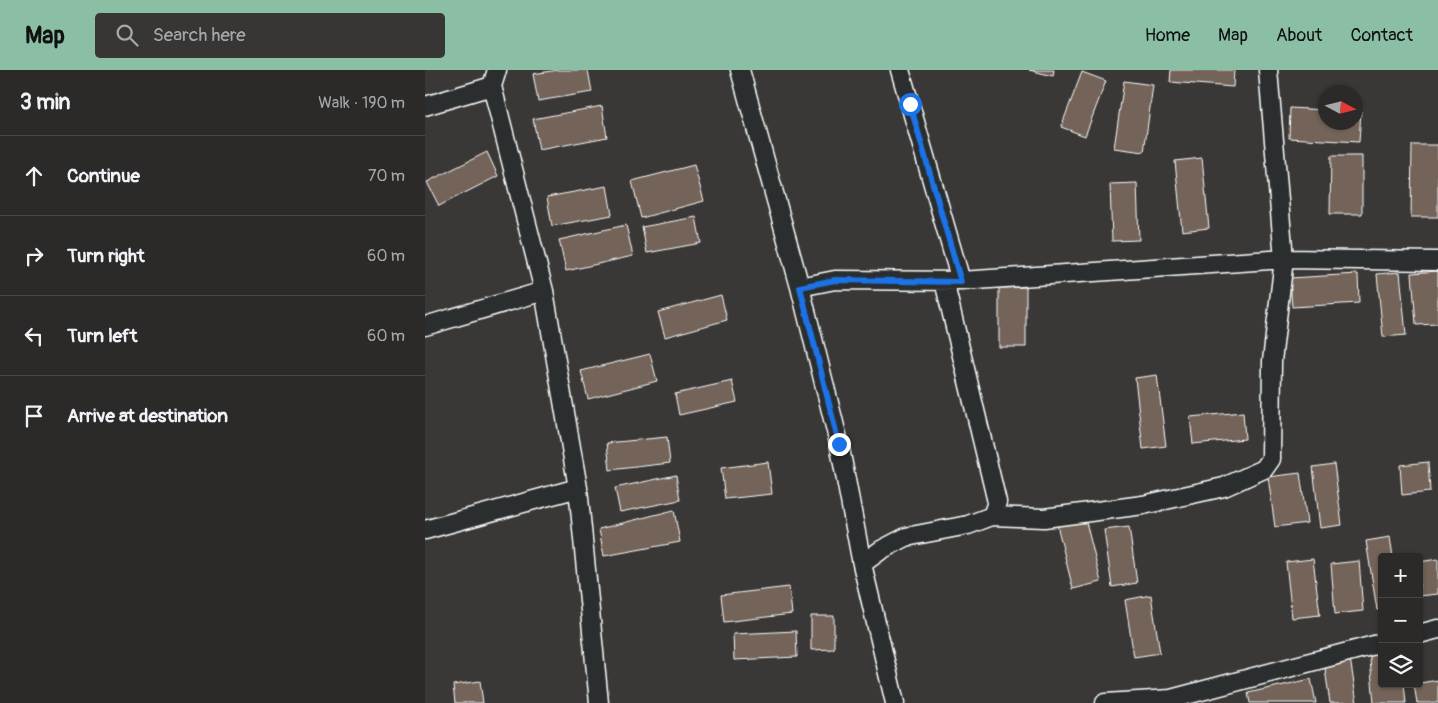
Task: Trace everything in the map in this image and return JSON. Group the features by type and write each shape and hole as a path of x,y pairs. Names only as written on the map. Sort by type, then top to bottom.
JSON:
{"street":[{"path":"740,70 800,287 839,444 862,564 895,703"},
{"path":"900,70 952,281 997,502 992,516"},
{"path":"862,564 881,550 906,537 968,526 992,516 1044,518 1143,504 1224,487 1264,470 1271,458 1272,361 1284,259 1268,70"},
{"path":"425,106 494,78 545,291 578,488 599,703"},
{"path":"800,287 835,280 952,281 1284,259 1438,261"},
{"path":"425,326 545,291"},
{"path":"425,530 578,488"},
{"path":"1423,633 1438,629"},
{"path":"1105,703 1171,699 1378,644"}],"building":[{"path":"558,70 588,70 592,92 538,101 533,74"},
{"path":"1029,70 1054,70 1053,76"},
{"path":"1171,70 1234,70 1233,87 1170,82"},
{"path":"1082,72 1106,81 1085,136 1061,127"},
{"path":"1124,81 1153,85 1144,152 1114,148"},
{"path":"602,106 607,137 539,150 533,119"},
{"path":"1290,108 1318,110 1318,130 1360,130 1359,142 1289,138"},
{"path":"1412,145 1438,145 1438,217 1411,217"},
{"path":"487,152 498,176 439,206 427,182"},
{"path":"1331,156 1362,156 1362,214 1330,214"},
{"path":"1202,158 1209,228 1182,231 1175,161"},
{"path":"694,165 704,201 641,218 632,181"},
{"path":"1137,183 1139,240 1112,241 1110,184"},
{"path":"607,186 612,215 552,226 547,197"},
{"path":"696,217 701,243 647,253 642,227"},
{"path":"626,225 633,256 566,271 559,240"},
{"path":"1438,271 1438,324 1416,325 1412,273"},
{"path":"1400,272 1406,335 1383,337 1377,274"},
{"path":"1358,274 1359,303 1292,307 1290,278"},
{"path":"1026,287 1026,347 999,347 999,288"},
{"path":"721,295 727,320 665,337 658,312"},
{"path":"650,354 657,381 588,399 581,371"},
{"path":"1157,375 1166,446 1143,449 1135,378"},
{"path":"732,381 737,402 679,415 675,394"},
{"path":"1243,412 1245,439 1193,444 1190,417"},
{"path":"667,437 670,463 610,470 607,443"},
{"path":"768,462 772,494 725,499 721,468"},
{"path":"1428,462 1430,492 1402,495 1400,465"},
{"path":"1334,464 1342,525 1320,528 1313,467"},
{"path":"1300,473 1307,523 1275,527 1268,477"},
{"path":"676,475 680,500 620,512 615,488"},
{"path":"674,510 680,542 604,556 599,529"},
{"path":"1085,518 1101,582 1073,589 1057,525"},
{"path":"1129,527 1137,583 1112,587 1104,530"},
{"path":"1390,537 1392,553 1378,553 1377,610 1366,541"},
{"path":"1313,559 1320,615 1292,618 1286,562"},
{"path":"1438,559 1438,594 1423,596 1423,561"},
{"path":"1359,561 1363,611 1335,614 1331,564"},
{"path":"789,587 792,614 724,622 721,595"},
{"path":"1151,595 1160,653 1134,657 1125,600"},
{"path":"811,616 834,616 834,649 811,650"},
{"path":"796,631 797,657 734,660 733,634"},
{"path":"1378,648 1378,688 1404,688 1406,703 1374,703 1369,649"},
{"path":"1350,658 1357,703 1330,703 1324,662"},
{"path":"1311,679 1316,703 1250,703 1248,693"},
{"path":"1438,680 1438,703 1417,703 1415,688 1423,688 1423,682"},
{"path":"480,681 483,703 455,703 453,685"}],"route":[{"path":"839,444 800,287 835,280 879,279 961,282 910,104"}]}
